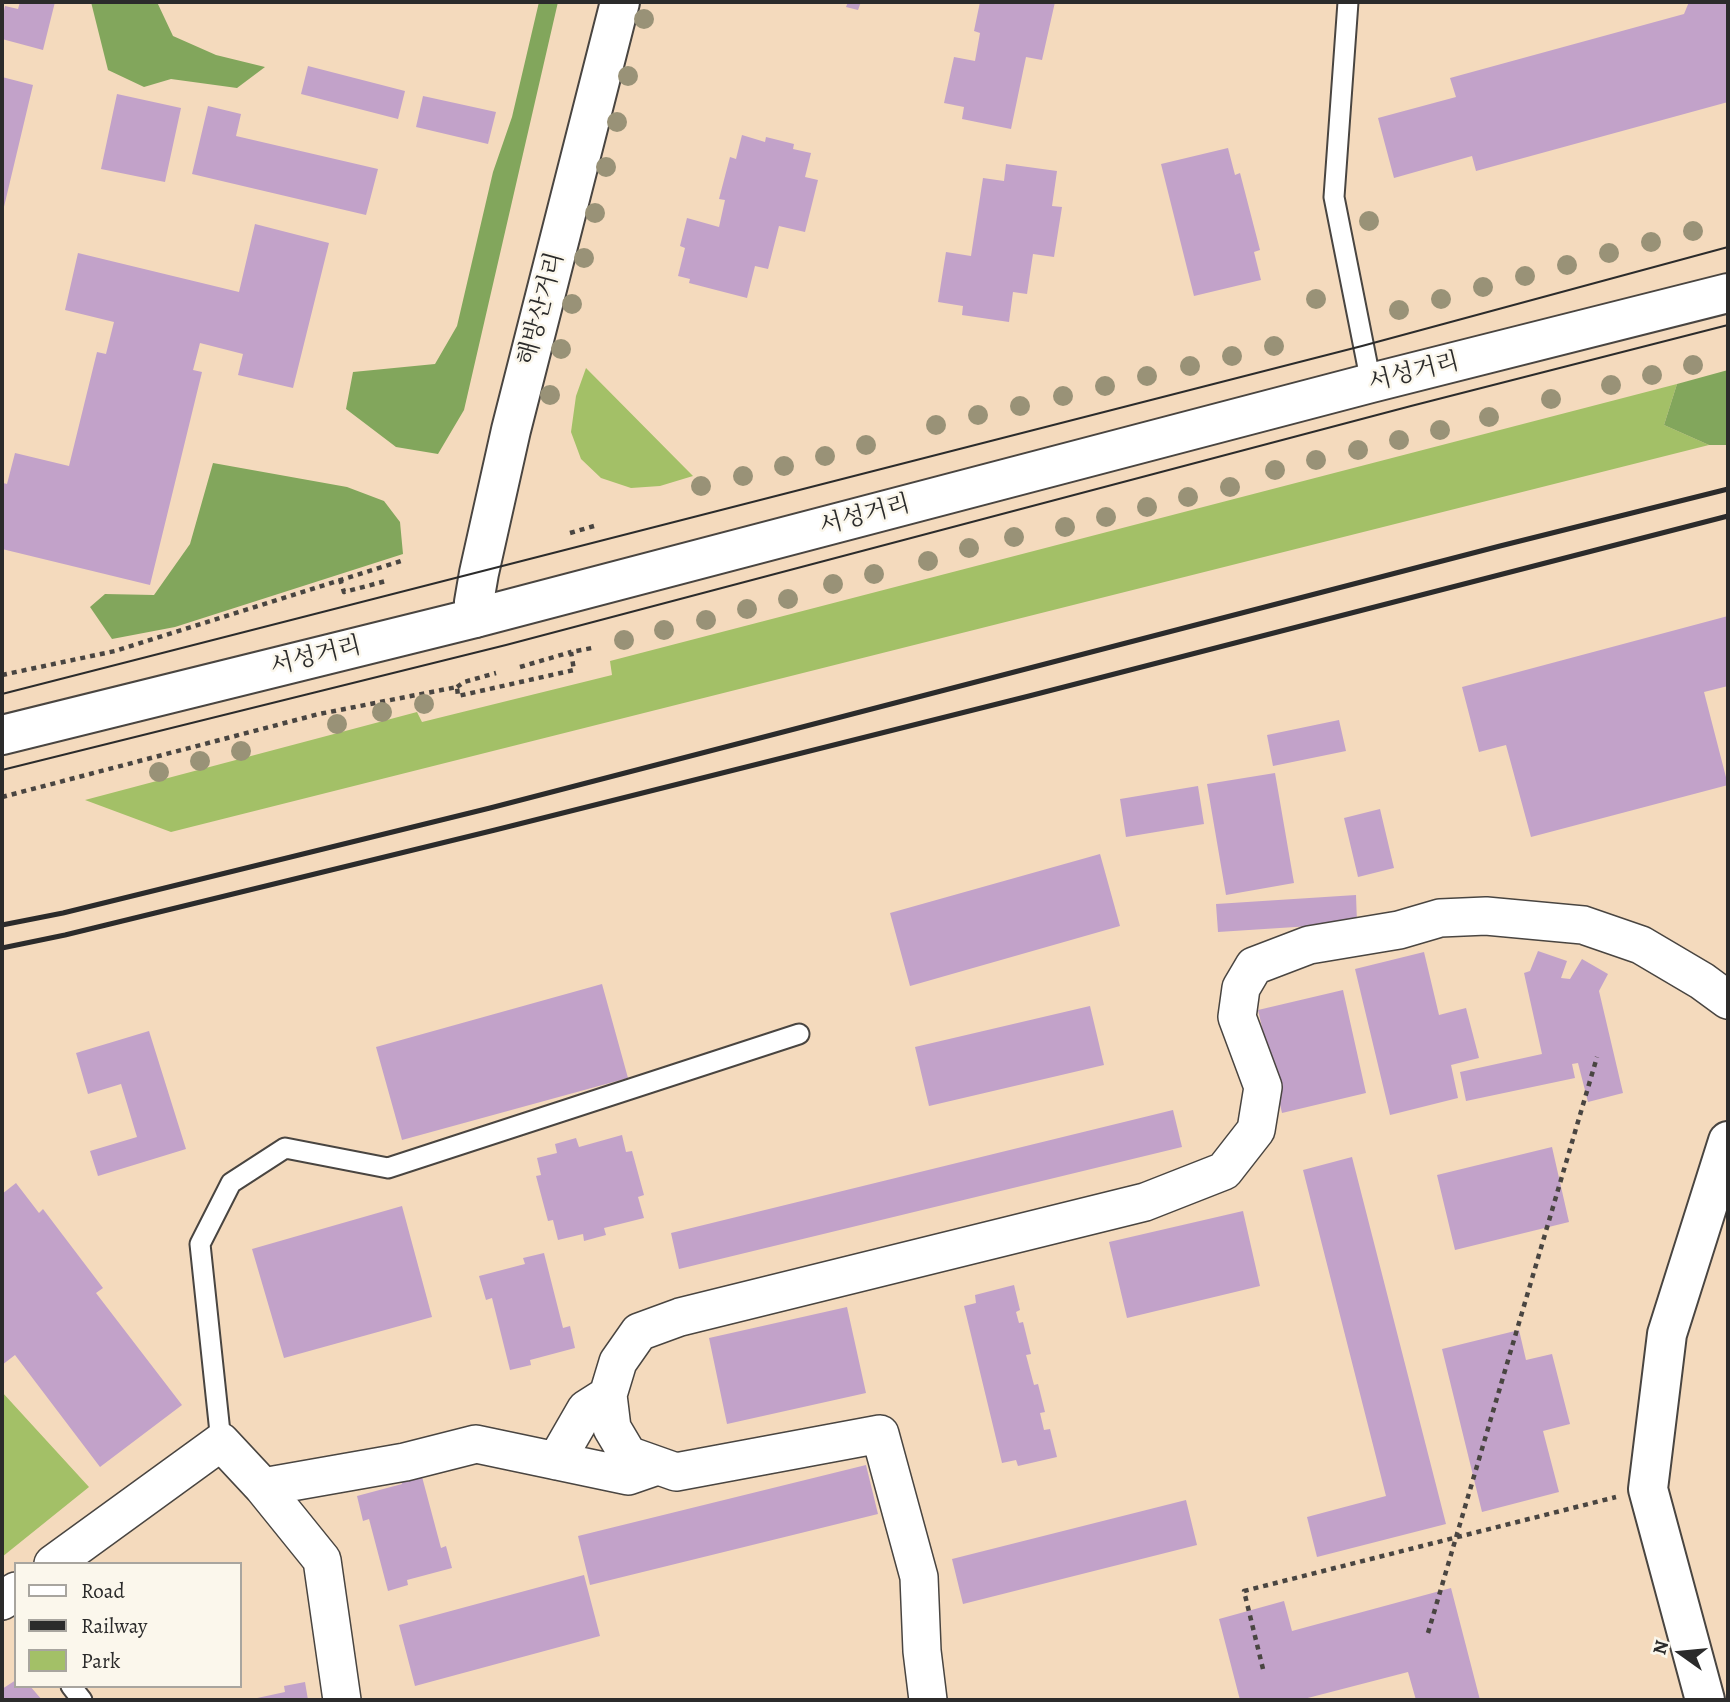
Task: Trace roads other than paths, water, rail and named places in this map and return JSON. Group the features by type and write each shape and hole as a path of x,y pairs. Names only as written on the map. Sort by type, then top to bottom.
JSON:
{"main road":[{"name":"해방산거리","path":"475,618 474,602 479,573 511,430 620,2"},
{"name":"서성거리","path":"2,735 475,618 1371,383 1728,293"},
{"path":"1705,1700 1648,1489 1667,1334 1728,1141"}],"street":[{"path":"928,1700 922,1651 919,1577 880,1434 676,1472 628,1455 612,1427 608,1395 618,1362 639,1332 680,1317 1145,1202 1224,1171 1256,1130 1263,1087 1237,1017 1241,988 1254,966 1309,945 1399,930 1440,918 1486,916 1583,925 1641,945 1703,981 1728,1000"},
{"path":"556,1461 586,1409 608,1395"},
{"path":"56,1562 221,1442 263,1487 322,1560 342,1700"},
{"path":"263,1487 405,1462 476,1444 628,1476 659,1466"}],"lane":[{"path":"1348,2 1334,197 1371,383"},
{"path":"221,1442 200,1244 232,1184 285,1148 388,1168 799,1034"}],"tram line":[{"path":"2,694 1362,346 1728,247"},
{"path":"2,770 506,645 1728,325"}],"railway":[{"path":"2,925 63,913 490,808 1728,489"},
{"path":"2,948 495,830 1728,516"}]}
